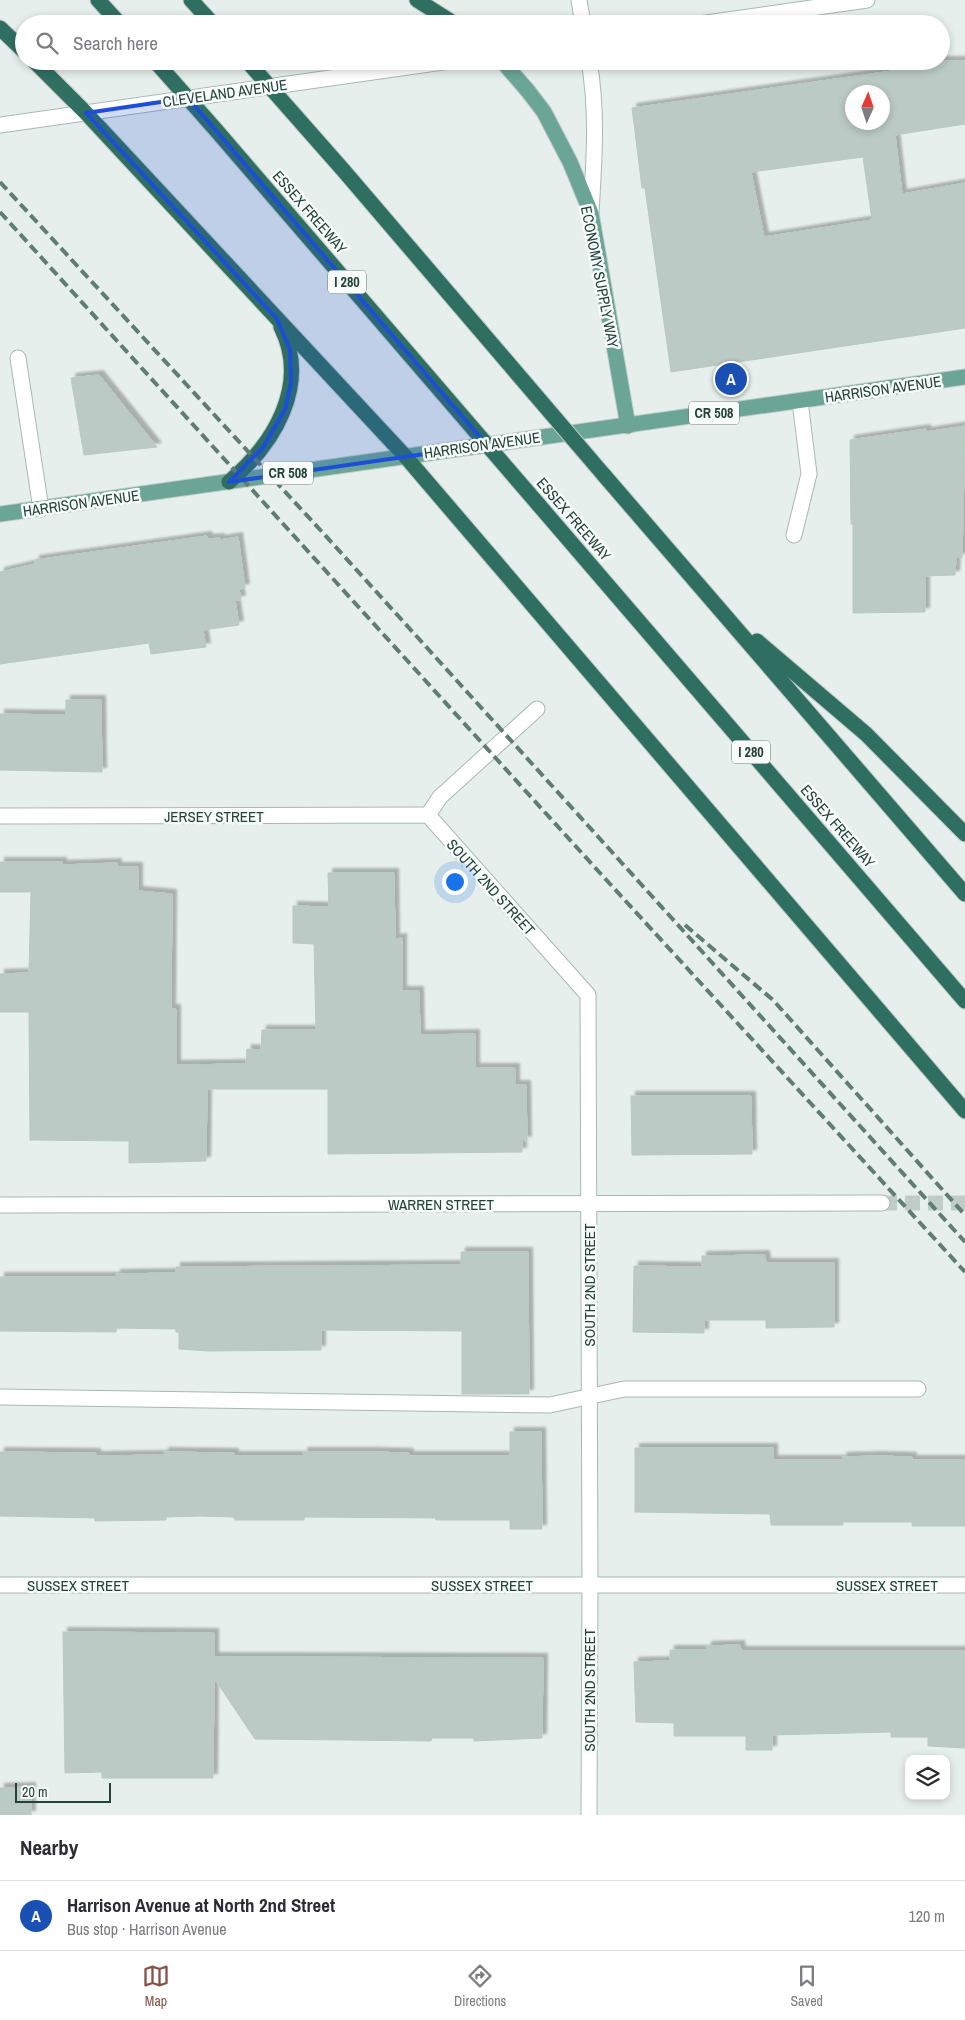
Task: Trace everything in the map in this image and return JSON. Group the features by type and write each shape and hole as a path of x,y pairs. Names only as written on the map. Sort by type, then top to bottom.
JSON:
{"highway":[{"path":"98,0 112,15"},
{"path":"191,0 205,15"},
{"path":"417,0 441,15"},
{"path":"0,28 15,42"},
{"path":"43,70 86,113 405,456 965,1111"},
{"name":"ESSEX FREEWAY","path":"163,70 223,137 965,1001"},
{"path":"255,70 344,170 965,894"},
{"path":"229,482 244,469 263,447 278,424 289,396 292,366 290,350 278,319"},
{"path":"730,619 782,661 866,734 965,834"}],"main road":[{"name":"ECONOMY SUPPLY WAY","path":"510,70 544,112 570,162 591,213 628,426"},
{"name":"HARRISON AVENUE","path":"0,514 965,377"}],"street":[{"path":"579,0 582,15"},
{"path":"762,15 867,0"},
{"name":"CLEVELAND AVENUE","path":"0,125 387,70"},
{"path":"590,70 594,92 596,133 591,213"},
{"path":"18,358 41,509"},
{"path":"794,535 809,474 800,401"},
{"path":"428,815 440,797 537,710"},
{"name":"JERSEY STREET","path":"0,816 428,815"},
{"name":"SOUTH 2ND STREET","path":"428,815 588,995 589,1815"},
{"name":"WARREN STREET","path":"0,1205 882,1203"},
{"path":"0,1397 550,1405 624,1389 918,1389"},
{"name":"SUSSEX STREET","path":"0,1585 965,1585"}],"highlighted area":[{"path":"188,98 487,445 229,482 263,447 285,409 291,383 290,350 277,319 86,113"}],"building":[{"path":"950,61 965,61 965,124 895,135 902,194 965,183 965,328 671,372 645,188 642,188 632,108 892,70 950,70","holes":["863,157 872,220 764,237 751,172"]},
{"path":"99,375 157,447 84,455 71,378"},
{"path":"965,426 962,558 956,557 955,575 925,576 925,612 853,613 853,524 851,524 850,440 926,429 926,432"},
{"path":"207,536 208,539 220,538 220,540 238,537 245,588 239,589 241,600 235,600 239,625 203,630 206,647 151,654 149,643 0,664 0,572 35,564 35,560"},
{"path":"66,700 101,700 102,772 0,770 0,714 66,715"},
{"path":"0,862 62,862 62,865 117,863 117,867 138,867 138,891 172,894 171,1009 176,1009 176,1065 246,1064 247,1049 261,1050 262,1030 316,1030 314,944 293,943 293,906 329,907 328,873 394,873 395,939 402,938 402,991 419,991 420,1035 475,1034 475,1068 515,1068 515,1085 526,1085 527,1141 522,1140 522,1152 328,1154 328,1089 207,1089 206,1161 129,1163 129,1141 30,1140 29,1012 0,1012 0,974 29,973 31,892 0,892"},
{"path":"631,1096 751,1096 752,1154 632,1155"},
{"path":"461,1252 528,1252 529,1394 462,1394 462,1331 321,1330 321,1350 209,1351 179,1349 179,1332 176,1332 176,1329 116,1328 116,1332 0,1331 0,1277 116,1277 116,1274 176,1273 176,1267 461,1265"},
{"path":"765,1255 766,1263 834,1263 834,1327 766,1328 766,1320 704,1320 704,1333 633,1332 634,1266 702,1267 702,1256"},
{"path":"510,1432 541,1432 542,1529 510,1529 510,1520 436,1520 435,1518 304,1517 304,1520 235,1520 234,1517 200,1516 166,1517 166,1520 95,1521 95,1518 0,1516 0,1452 96,1453 96,1456 165,1455 164,1452 234,1453 234,1456 304,1456 303,1452 372,1452 409,1453 409,1456 510,1456"},
{"path":"635,1448 773,1448 773,1460 843,1460 842,1457 878,1456 912,1457 912,1460 965,1460 965,1526 912,1526 912,1522 843,1522 843,1525 771,1525 770,1514 635,1512"},
{"path":"63,1632 214,1633 214,1657 543,1658 542,1738 474,1741 474,1738 432,1738 431,1741 255,1739 214,1678 213,1778 102,1778 102,1772 65,1773"},
{"path":"740,1645 741,1651 965,1651 965,1748 928,1746 928,1737 891,1737 891,1732 772,1735 772,1750 746,1750 746,1736 674,1736 674,1723 636,1722 634,1662 670,1661 670,1650 707,1650 707,1646"},
{"path":"31,1787 31,1815 0,1815 0,1788"}],"tunnel":[{"path":"882,1203 965,1203"}],"railway":[{"path":"0,182 324,534 965,1242"},
{"path":"0,212 965,1272"},
{"path":"685,925 773,1000 965,1215"}],"place":[{"name":"Harrison Avenue at North 2nd Street","path":"731,379"}]}
